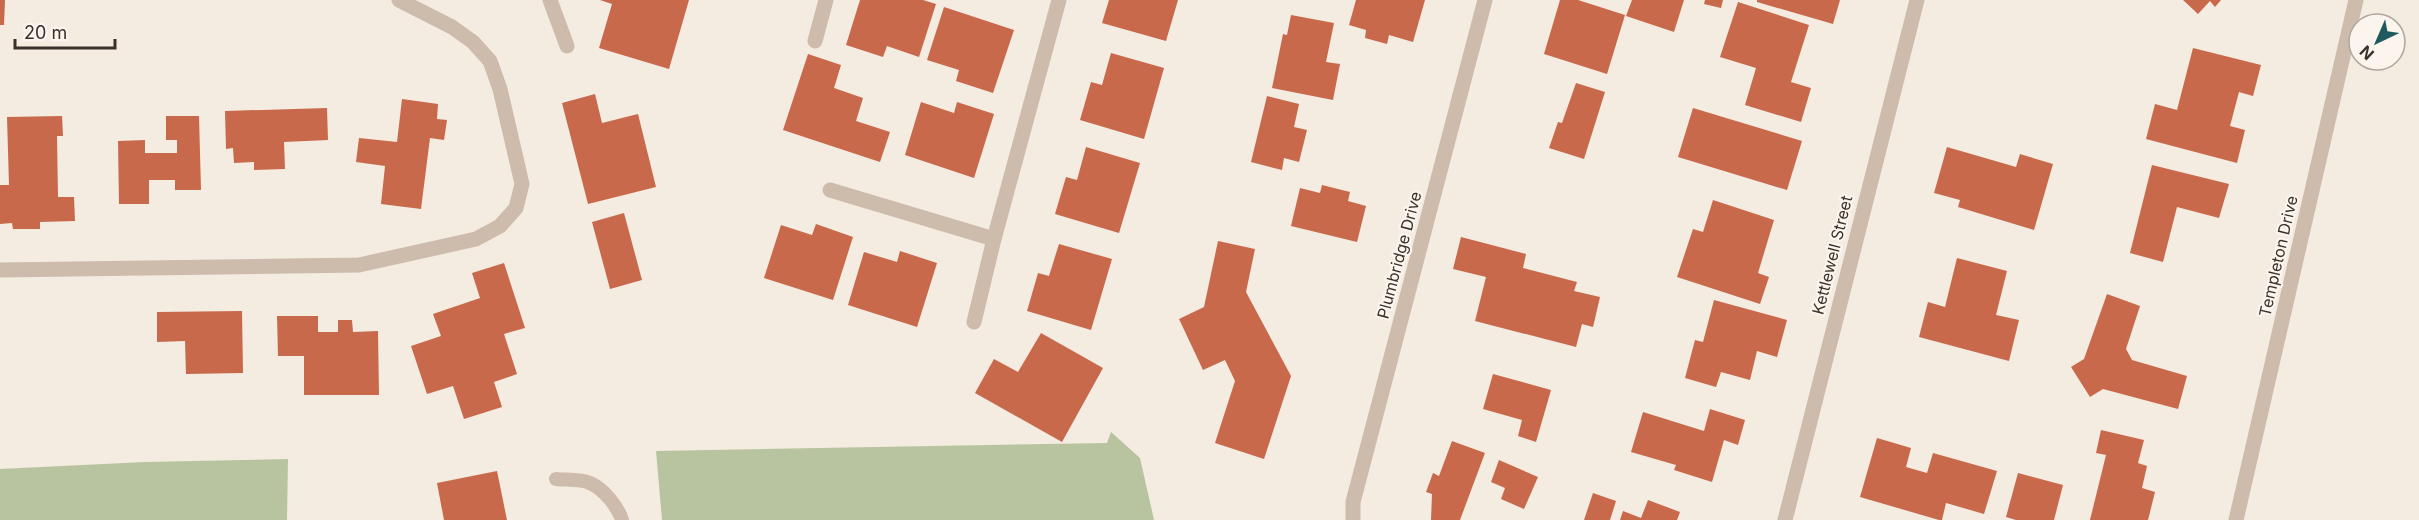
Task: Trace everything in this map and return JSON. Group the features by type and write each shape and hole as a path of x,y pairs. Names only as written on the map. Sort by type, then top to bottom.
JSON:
{"street":[{"path":"0,270 359,265 476,239 500,226 516,208 522,184 500,89 490,61 473,42 452,27 399,0"},
{"path":"550,0 567,46"},
{"path":"815,41 826,0"},
{"path":"974,322 994,239 1059,0"},
{"name":"Plumbridge Drive","path":"1353,520 1353,502 1485,0"},
{"name":"Kettlewell Street","path":"1785,520 1917,0"},
{"name":"Templeton Drive","path":"2236,520 2356,0"},
{"path":"830,190 994,239"}],"lane":[{"path":"556,479 590,483 606,495 620,513 622,520"}],"green space":[{"path":"1111,432 1140,458 1154,520 662,520 656,451 1107,443"},
{"path":"288,459 287,520 0,520 0,469 145,462"}],"building":[{"path":"0,0 5,0 4,25 0,25"},
{"path":"600,0 689,0 669,69 599,48 612,4"},
{"path":"860,0 923,0 936,4 919,57 887,46 883,57 846,45"},
{"path":"1109,0 1178,0 1166,41 1102,23"},
{"path":"1356,0 1425,0 1413,42 1389,35 1387,44 1365,38 1366,30 1349,25"},
{"path":"1560,0 1578,0 1625,15 1607,74 1544,54"},
{"path":"1632,0 1684,0 1674,32 1626,16"},
{"path":"1705,0 1723,0 1721,8 1704,4"},
{"path":"1757,0 1840,0 1833,24 1757,2"},
{"path":"2183,0 2221,0 2215,7 2210,1 2198,14"},
{"path":"1738,2 1809,25 1791,82 1811,88 1801,122 1745,105 1756,68 1720,57"},
{"path":"944,7 1014,30 993,93 956,81 959,70 927,60"},
{"path":"1291,15 1334,23 1326,62 1340,64 1333,100 1272,88 1283,34 1287,35"},
{"path":"2193,48 2261,65 2253,96 2239,92 2230,126 2245,130 2237,163 2146,139 2155,104 2177,110"},
{"path":"1111,53 1164,68 1144,139 1080,120 1091,82 1102,85"},
{"path":"808,54 841,65 834,88 863,98 856,121 890,132 880,162 783,130"},
{"path":"1576,83 1605,92 1584,159 1549,148 1558,122 1562,123"},
{"path":"595,94 602,123 638,114 656,187 588,204 562,103"},
{"path":"1267,96 1299,104 1294,127 1307,130 1299,162 1284,158 1282,170 1251,162"},
{"path":"402,99 438,104 437,119 447,120 444,140 430,138 421,209 381,204 385,166 356,162 359,138 397,142"},
{"path":"921,102 954,113 957,102 994,114 974,178 905,155"},
{"path":"327,108 328,140 284,142 285,169 254,170 254,162 234,163 233,148 226,149 225,111"},
{"path":"1693,108 1802,141 1787,190 1678,157"},
{"path":"62,116 63,136 57,136 58,197 74,197 75,221 40,222 40,229 13,229 12,223 0,224 0,185 9,185 7,117"},
{"path":"166,116 199,116 201,190 175,190 175,180 149,180 149,204 119,204 118,141 145,140 145,153 177,153 177,140 166,140"},
{"path":"1086,147 1140,163 1119,233 1055,214 1066,177 1077,180"},
{"path":"1947,147 2016,167 2020,154 2053,164 2034,230 1958,207 1960,200 1934,193"},
{"path":"2152,165 2229,184 2219,218 2177,207 2163,262 2130,253"},
{"path":"1322,185 1350,192 1348,201 1366,206 1357,242 1291,226 1300,188 1320,193"},
{"path":"1713,200 1774,220 1758,273 1769,277 1760,304 1677,277 1693,229 1703,232"},
{"path":"624,213 642,280 610,289 592,222"},
{"path":"816,224 853,237 833,300 764,278 781,225 812,235"},
{"path":"1461,237 1526,254 1523,268 1577,282 1574,291 1600,297 1593,327 1582,324 1576,347 1475,321 1486,277 1453,269"},
{"path":"1218,241 1255,249 1246,292 1291,376 1264,459 1215,443 1235,381 1225,360 1203,370 1179,319 1204,307"},
{"path":"1059,244 1112,259 1091,330 1027,311 1038,273 1049,276"},
{"path":"900,251 937,263 917,327 848,305 864,252 897,262"},
{"path":"1957,258 2007,271 1996,315 2019,320 2009,361 1919,337 1928,302 1945,307"},
{"path":"504,263 525,328 504,334 517,374 494,382 502,407 464,419 453,386 427,394 411,346 441,336 433,314 480,298 472,273"},
{"path":"2107,294 2140,306 2126,349 2132,360 2187,376 2178,409 2103,389 2090,397 2071,367 2084,359"},
{"path":"1714,300 1787,320 1777,357 1757,351 1750,380 1721,372 1716,387 1685,378 1695,340 1703,342"},
{"path":"242,311 243,373 186,374 185,341 157,342 157,312"},
{"path":"277,316 318,316 318,332 338,332 338,320 352,320 353,332 378,331 379,395 304,395 304,356 278,356"},
{"path":"1041,333 1103,368 1062,442 975,393 994,359 1018,372"},
{"path":"1493,374 1551,390 1536,442 1518,436 1522,420 1483,409"},
{"path":"1710,409 1745,420 1738,445 1724,440 1712,482 1674,470 1676,465 1631,452 1643,412 1704,431"},
{"path":"2101,430 2144,440 2138,463 2147,466 2142,488 2155,492 2148,520 2090,520 2106,455 2096,453"},
{"path":"1877,438 1911,448 1906,467 1927,473 1933,453 1997,471 1984,514 1946,503 1942,520 1939,520 1860,497"},
{"path":"1452,441 1485,453 1460,520 1431,520 1432,494 1426,492 1433,473 1439,476"},
{"path":"1499,460 1538,477 1524,509 1501,499 1505,488 1491,482"},
{"path":"497,471 507,520 444,520 437,483"},
{"path":"2018,473 2063,485 2054,520 2016,520 2006,517"},
{"path":"1593,493 1616,501 1610,520 1584,520"},
{"path":"1648,500 1680,512 1677,520 1620,520 1623,511 1641,518"}]}
